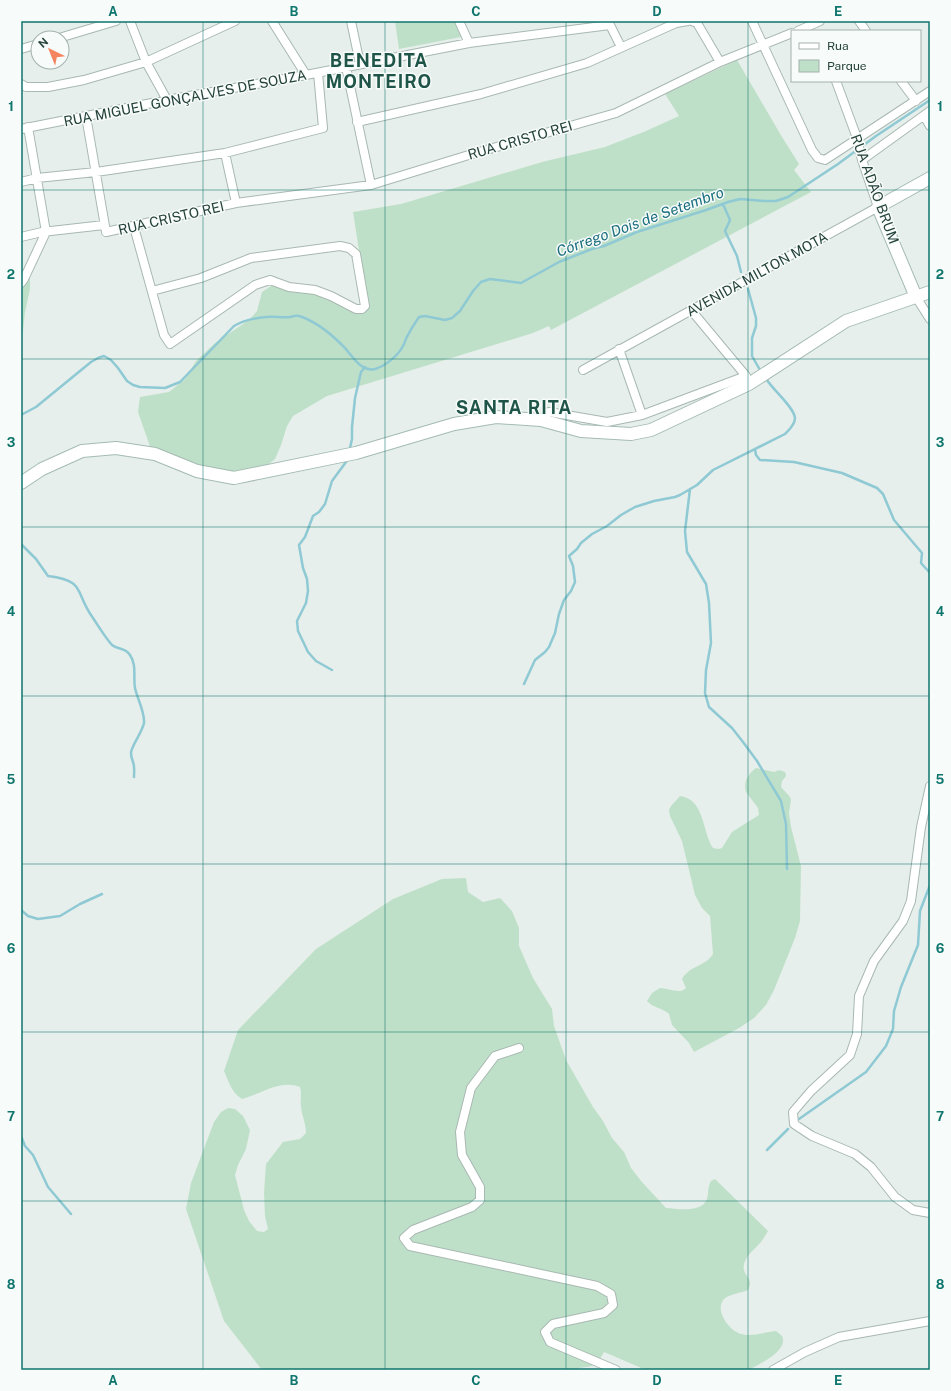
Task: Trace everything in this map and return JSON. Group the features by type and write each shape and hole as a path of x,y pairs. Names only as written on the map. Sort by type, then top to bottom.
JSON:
{"main road":[{"name":"AVENIDA MILTON MOTA","path":"878,207 930,178"},
{"name":"RUA ADÃO BRUM","path":"878,207 916,297"},
{"path":"21,484 42,469 82,451 116,448 155,454 197,471 234,478 356,453 454,424 496,417 541,420 581,431 631,434 637,433 651,430 747,380 846,321 930,292"}],"street":[{"path":"70,35 116,21"},
{"path":"130,21 146,62 167,100"},
{"path":"21,84 26,86 48,87 84,80 146,62 235,21"},
{"path":"272,21 306,76"},
{"path":"351,21 360,64"},
{"path":"459,21 469,43"},
{"path":"357,122 481,94 587,63 676,23 688,21"},
{"path":"692,21 697,23 720,62"},
{"path":"752,21 812,150 818,158 825,160 857,141 930,91"},
{"path":"859,21 865,30"},
{"path":"609,23 620,47"},
{"name":"RUA MIGUEL GONÇALVES DE SOUZA","path":"25,128 167,100 306,76 469,43 609,23"},
{"path":"801,30 817,24"},
{"name":"RUA CRISTO REI","path":"21,238 46,232 134,227 236,203 371,185 472,154 616,113 720,62 791,33"},
{"path":"346,68 371,185"},
{"path":"21,182 37,178 96,172 225,153 323,128 318,73"},
{"name":"RUA ADÃO BRUM","path":"836,82 878,207"},
{"path":"902,82 916,101"},
{"path":"861,157 927,114 930,126"},
{"path":"86,116 105,229"},
{"path":"21,283 46,232 37,178 25,128"},
{"name":"RUA CRISTO REI","path":"225,153 236,203"},
{"name":"AVENIDA MILTON MOTA","path":"583,370 878,207"},
{"path":"134,227 164,335 170,344 255,285 270,280 289,287 315,290 331,296 356,309 362,309 365,306 356,254 349,248 340,246 251,258 201,278 152,291"},
{"path":"916,297 930,319"},
{"path":"541,420 550,412 607,422 642,415 747,380 691,310"},
{"path":"620,349 642,415"},
{"path":"930,786 922,827 911,901 903,921 874,961 859,996 857,1034 850,1055 811,1091 793,1112 794,1124 812,1136 855,1154 871,1167 895,1196 913,1210 930,1214"},
{"path":"519,1048 495,1056 472,1088 460,1132 462,1155 480,1186 480,1200 472,1208 412,1230 404,1238 410,1246 597,1286 611,1294 613,1305 604,1313 553,1324 545,1332 550,1342 616,1370"},
{"path":"774,1370 805,1352 839,1337 927,1323 930,1321"}],"green space":[{"path":"395,21 454,21 461,37 399,49"},
{"path":"737,60 799,164 794,170 811,192 551,330 549,326 533,333 327,396 293,416 287,426 275,459 264,468 234,474 153,455 138,412 140,397 169,392 185,379 196,361 215,343 249,320 257,311 262,292 271,286 284,286 319,293 361,311 368,308 353,212 401,204 542,162 605,147 646,131 679,116 665,94"},
{"path":"27,269 30,271 30,289 25,312 21,349 21,275"},
{"path":"756,768 774,772 779,770 785,772 786,776 782,781 781,787 791,800 789,813 791,827 801,866 800,921 795,938 774,990 766,1005 754,1018 739,1028 694,1052 689,1043 672,1025 669,1014 647,1001 652,993 660,988 680,991 686,988 682,979 685,975 710,958 713,954 710,916 702,908 695,895 682,841 670,816 669,810 680,796 688,798 699,810 709,841 713,848 722,848 732,832 759,815 758,808 746,792 745,788 747,778"},
{"path":"466,878 468,892 483,902 500,898 512,911 519,928 519,946 533,978 552,1009 554,1026 566,1060 612,1138 624,1152 631,1168 642,1182 666,1208 689,1209 700,1206 704,1203 707,1199 711,1181 715,1179 768,1231 761,1242 745,1260 744,1271 750,1282 748,1290 726,1297 721,1304 724,1320 736,1332 749,1335 776,1331 782,1336 783,1342 781,1347 766,1361 749,1370 646,1370 604,1352 599,1361 594,1365 576,1370 262,1370 224,1321 186,1209 191,1183 214,1122 221,1112 228,1108 235,1109 243,1116 250,1130 246,1149 235,1175 244,1210 249,1221 257,1231 264,1232 268,1229 265,1216 264,1193 266,1164 283,1142 300,1139 306,1133 301,1107 300,1087 293,1085 278,1086 242,1099 233,1090 224,1071 238,1030 316,949 393,899 442,879"}],"waterway":[{"name":"Córrego Dois de Setembro","path":"21,415 36,407 91,362 104,356 111,360 127,381 133,385 140,387 165,388 180,382 234,326 262,317 297,316 305,318 317,324 333,337 360,365 370,369 379,368 395,357 403,346 407,336 419,317 425,316 445,320 452,318 460,311 473,291 481,282 490,279 521,283 559,262 592,249 604,246 637,232 728,202 740,199 776,201 788,197 930,100"},
{"path":"723,204 730,220 725,231 737,256 741,272"},
{"path":"748,289 756,318 756,326 752,338 752,356 760,370"},
{"path":"350,448 355,398 361,372 365,367"},
{"path":"524,684 535,660 549,647 555,633 564,600 571,591 575,582 573,566 569,556 581,543 592,534 607,526 621,515 635,507 680,495 697,485 713,470 785,434 792,427 795,421 794,414 767,380"},
{"path":"755,449 756,455 760,460 794,462 842,473 877,488 883,494 894,520 922,553 921,563 930,573"},
{"path":"332,670 316,661 308,652 298,631 297,621 306,603 308,591 307,579 303,568 299,545 305,537 313,516 319,512 325,504 332,481 346,462"},
{"path":"690,489 685,531 687,552 706,584 709,603 711,643 706,670 705,693 709,707 732,728 743,742 757,761 781,801 786,824 787,869"},
{"path":"21,544 36,559 48,576 69,581 78,589 87,609 109,642 114,647 128,652 132,659 134,667 134,684 144,719 143,727 131,750 131,756 134,764 134,777"},
{"path":"799,1119 866,1072 886,1046 893,1029 894,1011 901,987 918,945 920,911 930,885"},
{"path":"21,910 28,916 38,919 60,916 80,904 102,894"},
{"path":"767,1150 788,1129"},
{"path":"21,1136 25,1146 33,1155 48,1187 71,1214"}],"district":[{"name":"BENEDITA MONTEIRO","path":"379,71"},
{"name":"SANTA RITA","path":"514,408"}]}
